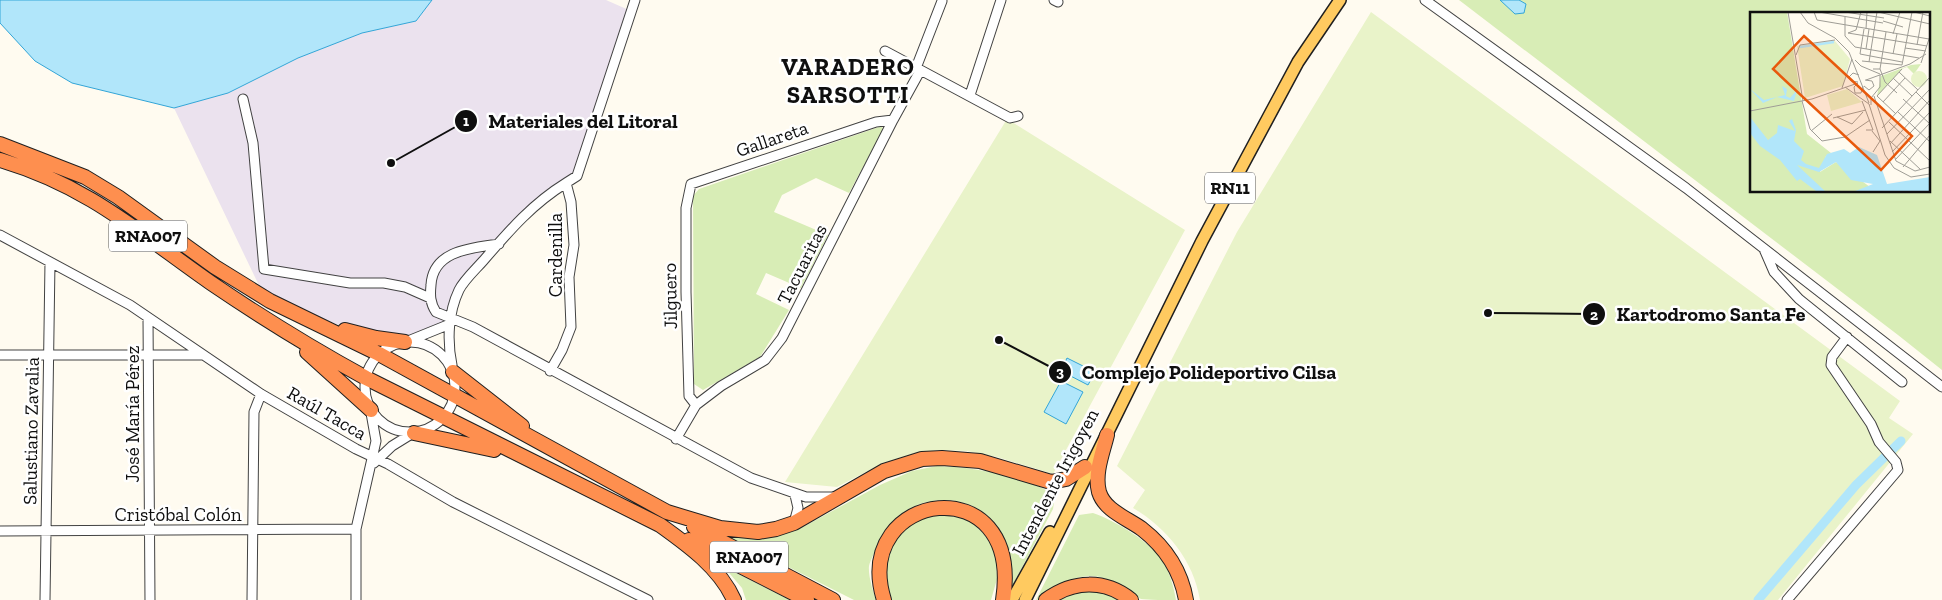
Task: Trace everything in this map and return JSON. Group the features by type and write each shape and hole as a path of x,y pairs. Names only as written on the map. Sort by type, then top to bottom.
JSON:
{"highway":[{"name":"RNA007","path":"0,144 85,176 118,197 215,267 270,301 379,354 552,450 833,600"},
{"name":"RNA007","path":"0,160 60,182 118,214 211,282 285,330 366,378 443,419 660,525 807,600"},
{"name":"RNA007","path":"296,313 353,332 406,342"},
{"name":"RNA007","path":"285,330 371,410"},
{"name":"RNA007","path":"454,372 552,450"},
{"name":"RNA007","path":"414,433 460,441 526,459"},
{"path":"1107,435 1097,474 1099,492 1112,510 1141,529 1164,551 1182,583 1186,600"},
{"path":"667,512 703,523 740,531 776,529 794,522 884,471 922,459 942,458 980,461 1051,482 1066,480 1085,467"},
{"path":"884,600 878,566 882,549 896,529 908,518 921,511 938,508 952,508 967,512 989,527 997,537 1004,556 1006,569 1003,600"},
{"path":"660,525 693,550 721,578 734,600"},
{"path":"1046,600 1064,588 1082,584 1095,584 1116,590 1131,600"}],"main road":[{"name":"Intendente Irigoyen","path":"1025,600 1107,435 1131,382 1283,87 1312,39 1340,0"},
{"name":"Intendente Irigoyen","path":"1012,600 1085,467 1116,404 1131,382"}],"street":[{"path":"356,600 356,529 370,466 376,458 392,446 414,433 430,428 443,419 451,408 455,396 454,372 448,342 451,321 460,287 523,215 545,196 577,176 636,0"},
{"path":"970,95 1001,0"},
{"path":"1425,0 1686,188 1942,387"},
{"name":"Tacuaritas","path":"676,439 696,405 721,386 770,356 815,277 918,70 942,1"},
{"path":"885,51 1010,118 1018,116"},
{"path":"242,99 253,143 264,269 350,283 384,283 405,287 430,298"},
{"name":"Gallareta","path":"691,184 876,122 893,120"},
{"name":"Cardenilla","path":"550,371 562,350 571,327 569,277 574,245 571,202 566,183"},
{"name":"Jilguero","path":"691,184 686,208 686,292 689,396 696,405"},
{"name":"Raúl Tacca","path":"0,235 148,318 261,394 446,498 648,600"},
{"path":"498,244 463,249 447,257 435,269 431,278 430,298 436,312 451,321 473,327 550,371 751,478 795,495 815,498 840,496"},
{"path":"1764,249 1770,265 1799,299 1902,382"},
{"name":"Salustiano Zavalia","path":"45,600 50,262"},
{"name":"José María Pérez","path":"148,318 150,600"},
{"path":"376,458 376,431 365,389 366,378 379,354 393,345 406,342 451,321"},
{"path":"1787,600 1896,475 1898,470 1896,462 1885,450 1871,424 1831,365 1832,357 1847,337"},
{"path":"406,342 421,343 435,348 446,359 454,372"},
{"path":"0,355 202,356"},
{"path":"252,600 254,412 261,394"},
{"path":"371,410 389,428 414,433"},
{"path":"794,522 798,508 795,495"},
{"name":"Cristóbal Colón","path":"0,531 356,529"}],"shaded area":[{"path":"432,0 606,0 631,11 577,176 545,196 460,287 451,318 405,342 367,336 264,296 174,108 228,93 298,58 362,33 416,21"}],"green space":[{"path":"1459,0 1942,0 1942,370 1898,335"},
{"path":"1371,12 1900,401 1889,418 1913,434 1778,600 1200,600 1192,572 1177,546 1157,525 1133,508 1145,490 1117,466 1237,232"},
{"path":"1007,119 1185,230 1053,474 997,457 967,451 940,450 915,453 883,463 837,487 785,482"},
{"path":"882,126 883,130 849,193 816,178 782,195 774,212 828,235 801,288 766,273 756,294 789,310 760,357 703,390 694,384 693,196 699,189"},
{"path":"937,466 982,470 1014,478 1030,483 1055,496 1053,509 1010,590 1010,556 999,529 984,513 965,503 944,500 923,503 904,512 888,527 876,548 869,566 870,579 876,600 854,600 717,531 766,538 803,527 880,485 912,471"},
{"path":"1093,513 1132,533 1159,555 1168,571 1176,600 1141,599 1113,582 1090,576 1074,579 1041,599 1036,600 1079,515"},
{"path":"940,514 968,519 984,534 996,553 997,579 991,600 892,600 886,577 890,553 896,541 911,523 921,517"},
{"path":"724,567 790,600 746,600 742,588"},
{"path":"1086,589 1101,591 1121,600 1054,600"}],"water":[{"path":"0,0 432,0 416,21 362,33 298,58 228,93 174,108 72,83 35,61 0,23"},
{"path":"1500,0 1519,0 1526,4 1524,13 1515,14"},
{"path":"1067,358 1095,372 1088,385 1061,371"},
{"path":"1061,381 1083,392 1066,424 1044,412"}],"waterway":[{"path":"1758,600 1856,485 1901,441"}],"place":[{"name":"Materiales del Litoral","path":"391,163"},
{"name":"Kartodromo Santa Fe","path":"1488,313"},
{"name":"Complejo Polideportivo Cilsa","path":"999,340"}],"district":[{"name":"VARADERO SARSOTTI","path":"848,80"}]}
